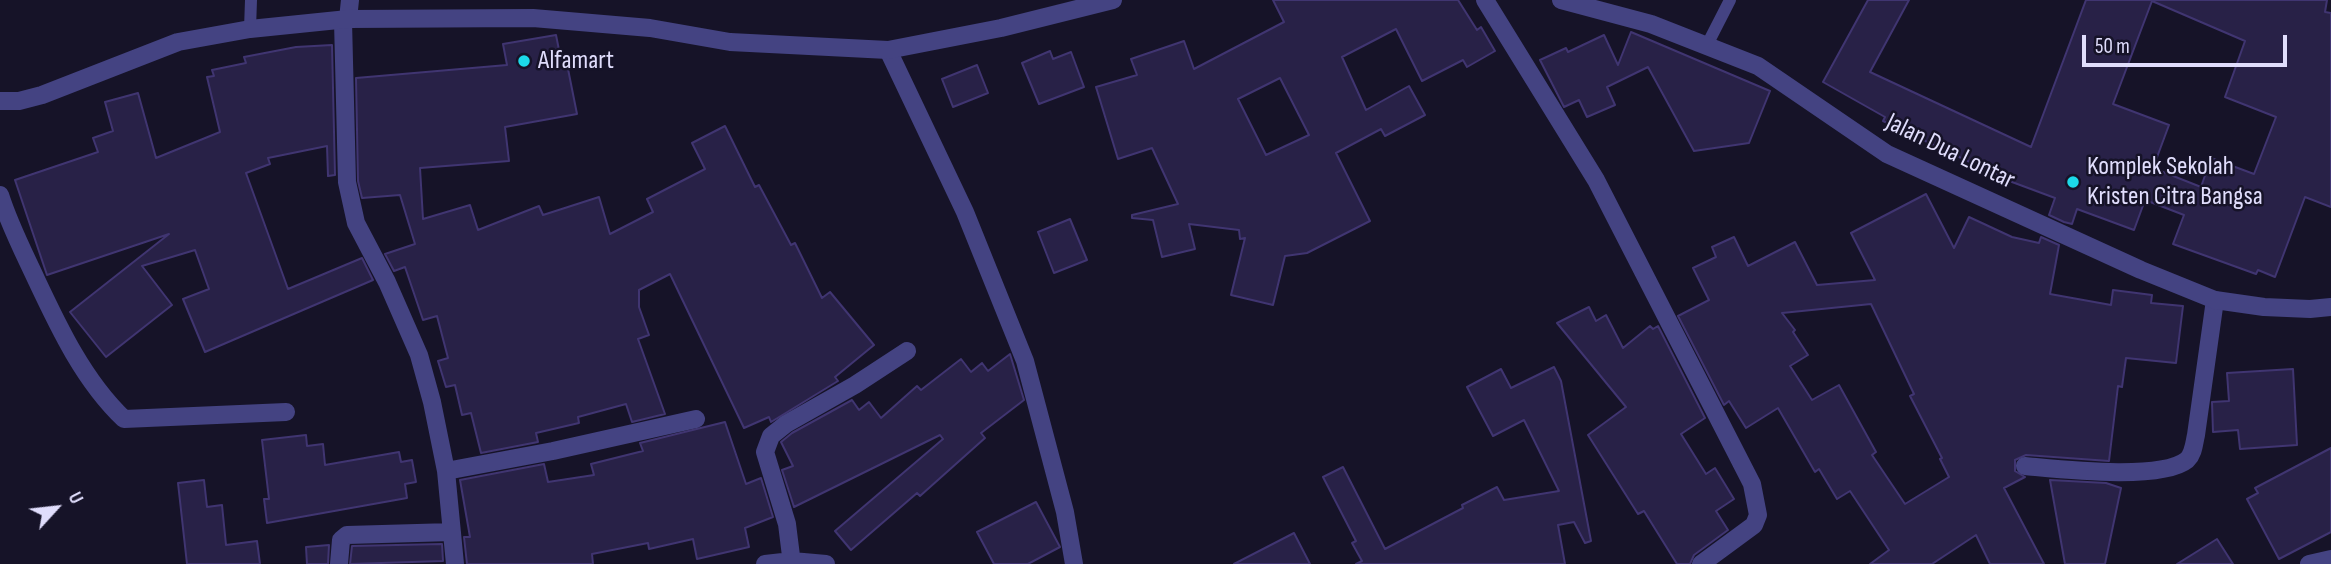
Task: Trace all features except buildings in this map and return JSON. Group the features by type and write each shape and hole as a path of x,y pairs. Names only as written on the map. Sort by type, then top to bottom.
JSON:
{"street":[{"path":"350,0 345,20 347,181 351,204 356,223 387,282 419,355 446,471 455,564"},
{"path":"0,101 19,101 42,95 178,43 250,29 345,20 533,18 650,28 730,42 888,50 1001,28 1113,0"},
{"path":"1486,0 1597,180 1752,484 1758,514 1754,524 1701,564"},
{"name":"Jalan Dua Lontar","path":"1561,0 1651,24 1758,66 1887,154 2141,270 2215,300 2264,307 2331,307"},
{"path":"888,50 965,212 1025,362 1065,512 1074,564"},
{"path":"0,195 8,221 79,361 106,402 124,419 286,412"},
{"path":"2025,466 2107,473 2169,468 2185,461 2192,454 2196,435 2215,300"},
{"path":"792,563 787,524 765,452 771,436 786,424 855,385 907,351"},
{"path":"446,471 554,451 696,419"},
{"path":"339,564 341,540 347,535 452,532"},
{"path":"2309,564 2331,559"},
{"path":"765,564 826,564"}],"lane":[{"path":"250,29 251,0"},
{"path":"1707,44 1730,0"}],"place":[{"name":"Alfamart","path":"524,61"},
{"name":"Komplek Sekolah Kristen Citra Bangsa","path":"2073,182"}]}
